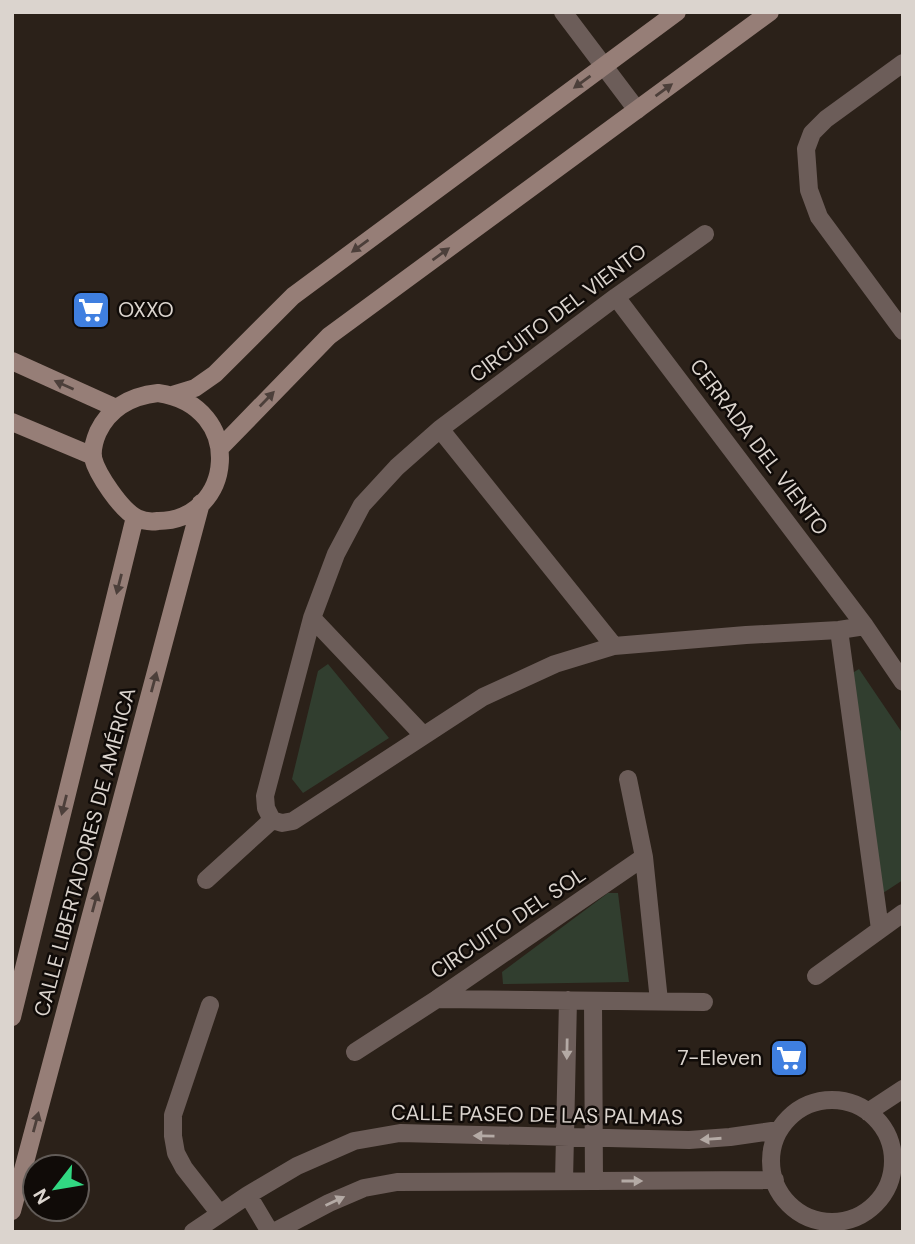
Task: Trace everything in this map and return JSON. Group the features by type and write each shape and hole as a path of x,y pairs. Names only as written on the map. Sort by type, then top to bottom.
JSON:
{"street":[{"path":"563,12 637,110"},
{"path":"172,395 195,388 215,374 293,296 677,12"},
{"path":"220,448 329,336 770,12"},
{"path":"899,319 819,217 809,190 806,149 812,133 826,119 903,63"},
{"name":"CIRCUITO DEL VIENTO","path":"272,820 266,808 265,796 312,618 337,554 362,505 397,467 440,429 705,234"},
{"name":"CERRADA DEL VIENTO","path":"616,297 865,626 903,682"},
{"path":"12,362 116,408"},
{"path":"158,393 172,395 199,409 216,434 220,448 217,478 211,491 192,511 170,520 146,521 135,517 110,489 93,456 95,438 103,421 129,400 158,393"},
{"path":"12,422 93,456"},
{"path":"440,429 614,646"},
{"name":"CALLE LIBERTADORES DE AMÉRICA","path":"12,1212 201,503"},
{"name":"CALLE LIBERTADORES DE AMÉRICA","path":"12,1017 135,517"},
{"path":"312,618 423,735"},
{"path":"206,880 272,820 282,823 293,821 483,697 555,664 614,646 865,626"},
{"path":"839,630 880,929"},
{"path":"628,779 644,857 659,1001"},
{"name":"CIRCUITO DEL SOL","path":"437,999 644,857"},
{"path":"816,975 903,914"},
{"path":"355,1052 437,999"},
{"name":"CIRCUITO DEL SOL","path":"437,999 704,1002"},
{"path":"564,1181 568,1000"},
{"path":"593,1001 594,1181"},
{"path":"210,1005 173,1115 173,1136 176,1153 184,1168 219,1214"},
{"path":"868,1112 903,1089"},
{"path":"830,1100 850,1103 868,1112 897,1140 889,1182 879,1199 865,1213 829,1227 790,1206 778,1190 771,1170 771,1149 779,1130 792,1114 810,1104 830,1100"},
{"name":"CALLE PASEO DE LAS PALMAS","path":"193,1232 297,1166 354,1140 400,1133 689,1140 779,1130"},
{"path":"248,1195 272,1232 364,1188 397,1182 775,1180"},
{"path":"859,1232 865,1213"}],"green space":[{"path":"328,664 389,738 303,793 292,779 318,671"},
{"path":"859,669 903,734 903,880 883,893 849,675"},
{"path":"608,893 618,893 629,982 503,984 502,972"}],"place":[{"name":"OXXO","path":"91,310"},
{"name":"7-Eleven","path":"789,1058"}]}
